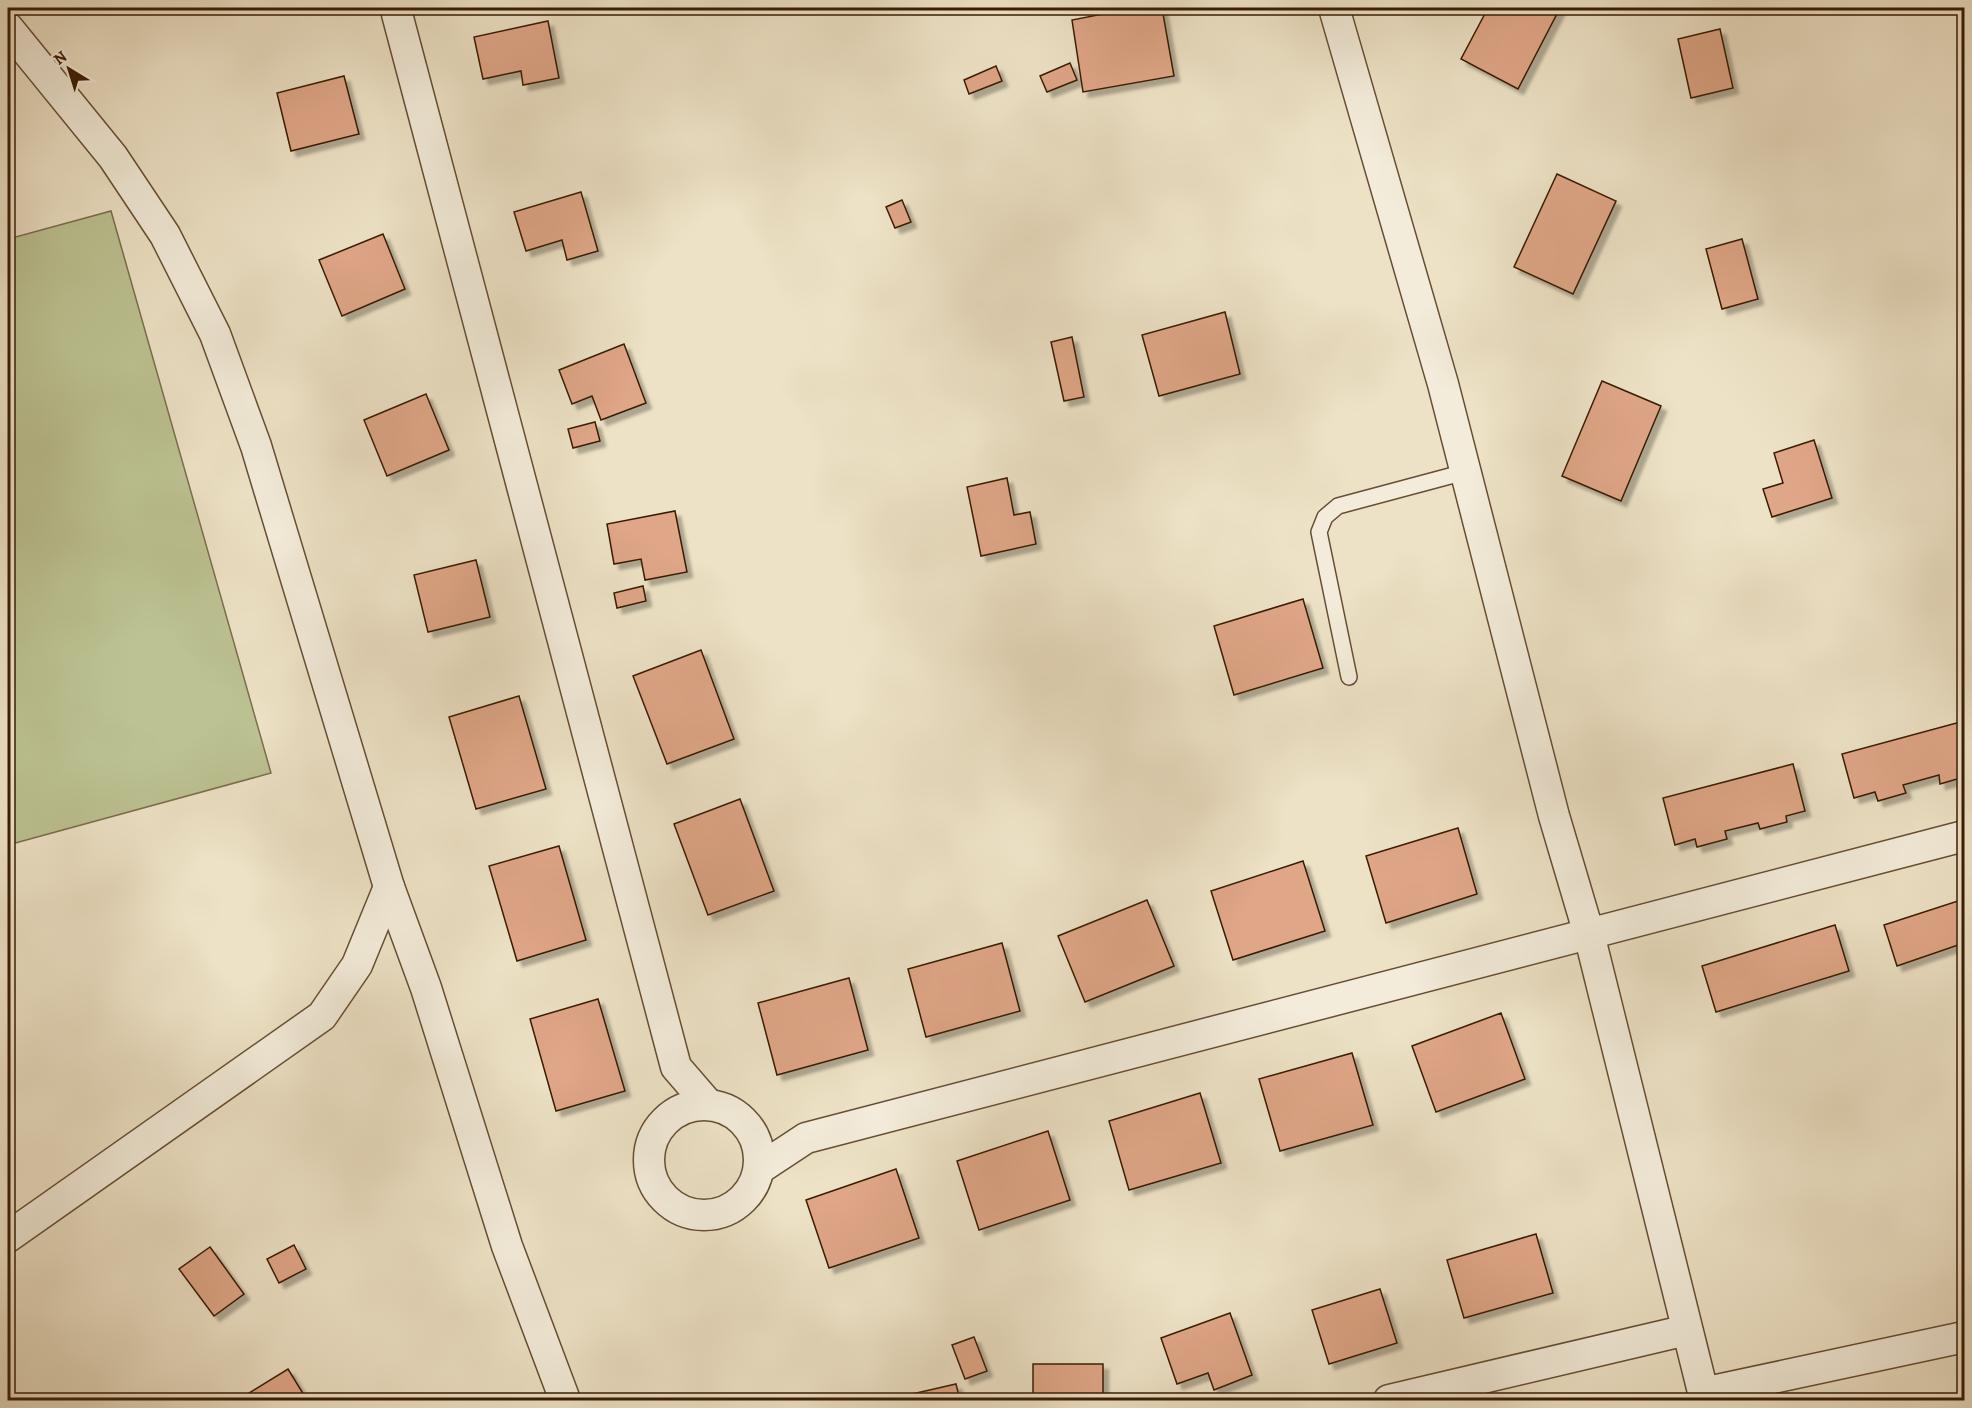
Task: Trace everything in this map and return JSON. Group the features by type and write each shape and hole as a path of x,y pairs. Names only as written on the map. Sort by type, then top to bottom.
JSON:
{"street":[{"path":"1334,8 1443,384 1554,816 1588,934 1704,1397 1965,1337"},
{"path":"397,14 676,1067 708,1104"},
{"path":"8,28 113,157 165,235 215,333 256,447 389,887 426,988 507,1246 565,1401"},
{"path":"759,1169 806,1138 1965,836"},
{"path":"8,1237 322,1016 357,965 389,887"},
{"path":"659,1126 672,1113 689,1105 708,1104 727,1108 743,1120 754,1135 760,1154 759,1169 746,1197 734,1207 720,1214 705,1215 688,1213 673,1205 660,1194 652,1179 649,1162 651,1143 659,1126 676,1067"},
{"path":"743,1120 806,1138"},
{"path":"1389,1401 1687,1330"}],"lane":[{"path":"1349,677 1319,532 1325,517 1338,506 1465,472"}],"green space":[{"path":"111,211 271,773 8,845 8,239"}],"building":[{"path":"1133,8 1162,8 1174,76 1083,92 1072,20"},
{"path":"1488,8 1560,8 1518,89 1461,59"},
{"path":"548,21 559,78 523,85 521,71 483,79 474,37"},
{"path":"1720,29 1733,88 1691,98 1678,39"},
{"path":"1070,63 1077,80 1047,92 1040,76"},
{"path":"996,66 1002,81 969,94 964,80"},
{"path":"344,76 359,134 291,151 277,93"},
{"path":"1557,174 1616,201 1573,294 1514,267"},
{"path":"581,192 598,251 567,260 562,240 526,251 514,212"},
{"path":"902,200 911,222 895,228 886,207"},
{"path":"383,234 405,289 342,316 319,260"},
{"path":"1742,239 1758,299 1722,309 1706,249"},
{"path":"1225,312 1240,374 1159,396 1142,335"},
{"path":"1072,337 1084,397 1064,401 1051,342"},
{"path":"624,344 646,403 601,420 592,396 572,404 559,370"},
{"path":"1602,381 1661,406 1621,501 1562,476"},
{"path":"426,394 449,450 387,476 364,420"},
{"path":"595,422 600,441 573,448 568,429"},
{"path":"1814,440 1832,498 1772,517 1763,489 1783,483 1774,453"},
{"path":"1007,478 1014,515 1030,512 1036,544 981,556 967,487"},
{"path":"675,511 687,572 645,580 641,559 614,564 607,524"},
{"path":"476,560 490,617 428,632 414,575"},
{"path":"643,586 646,601 617,608 614,593"},
{"path":"1303,599 1323,668 1234,695 1214,626"},
{"path":"701,650 734,739 667,764 633,676"},
{"path":"519,696 546,789 476,809 449,717"},
{"path":"1964,721 1964,777 1940,784 1939,775 1903,785 1906,793 1878,801 1875,792 1854,798 1842,754"},
{"path":"1793,764 1805,811 1786,816 1787,822 1760,829 1758,823 1725,831 1727,839 1697,847 1695,839 1675,845 1663,798"},
{"path":"740,799 774,891 708,915 674,824"},
{"path":"1458,828 1477,894 1386,923 1366,856"},
{"path":"559,846 586,940 517,961 489,866"},
{"path":"1303,861 1325,931 1233,960 1211,891"},
{"path":"1964,899 1964,943 1897,966 1884,925"},
{"path":"1147,900 1174,966 1085,1002 1058,936"},
{"path":"1835,925 1849,971 1716,1012 1702,966"},
{"path":"1002,943 1020,1011 926,1037 908,969"},
{"path":"849,978 868,1050 777,1075 758,1003"},
{"path":"598,999 625,1091 556,1111 530,1019"},
{"path":"1501,1013 1525,1079 1436,1112 1412,1046"},
{"path":"1352,1053 1373,1125 1280,1151 1259,1079"},
{"path":"1200,1093 1221,1163 1129,1190 1109,1121"},
{"path":"1048,1131 1070,1200 979,1230 957,1161"},
{"path":"896,1169 919,1238 829,1268 806,1200"},
{"path":"1536,1234 1553,1293 1464,1318 1447,1260"},
{"path":"294,1245 306,1269 279,1283 267,1259"},
{"path":"210,1247 244,1294 214,1316 179,1269"},
{"path":"1380,1289 1397,1343 1329,1364 1312,1310"},
{"path":"1230,1313 1252,1375 1214,1390 1208,1373 1177,1384 1161,1338"},
{"path":"974,1337 987,1371 965,1379 952,1345"},
{"path":"1033,1364 1103,1364 1103,1400 1033,1400"},
{"path":"288,1369 307,1400 242,1400 241,1398"},
{"path":"956,1384 960,1400 886,1400"}]}
